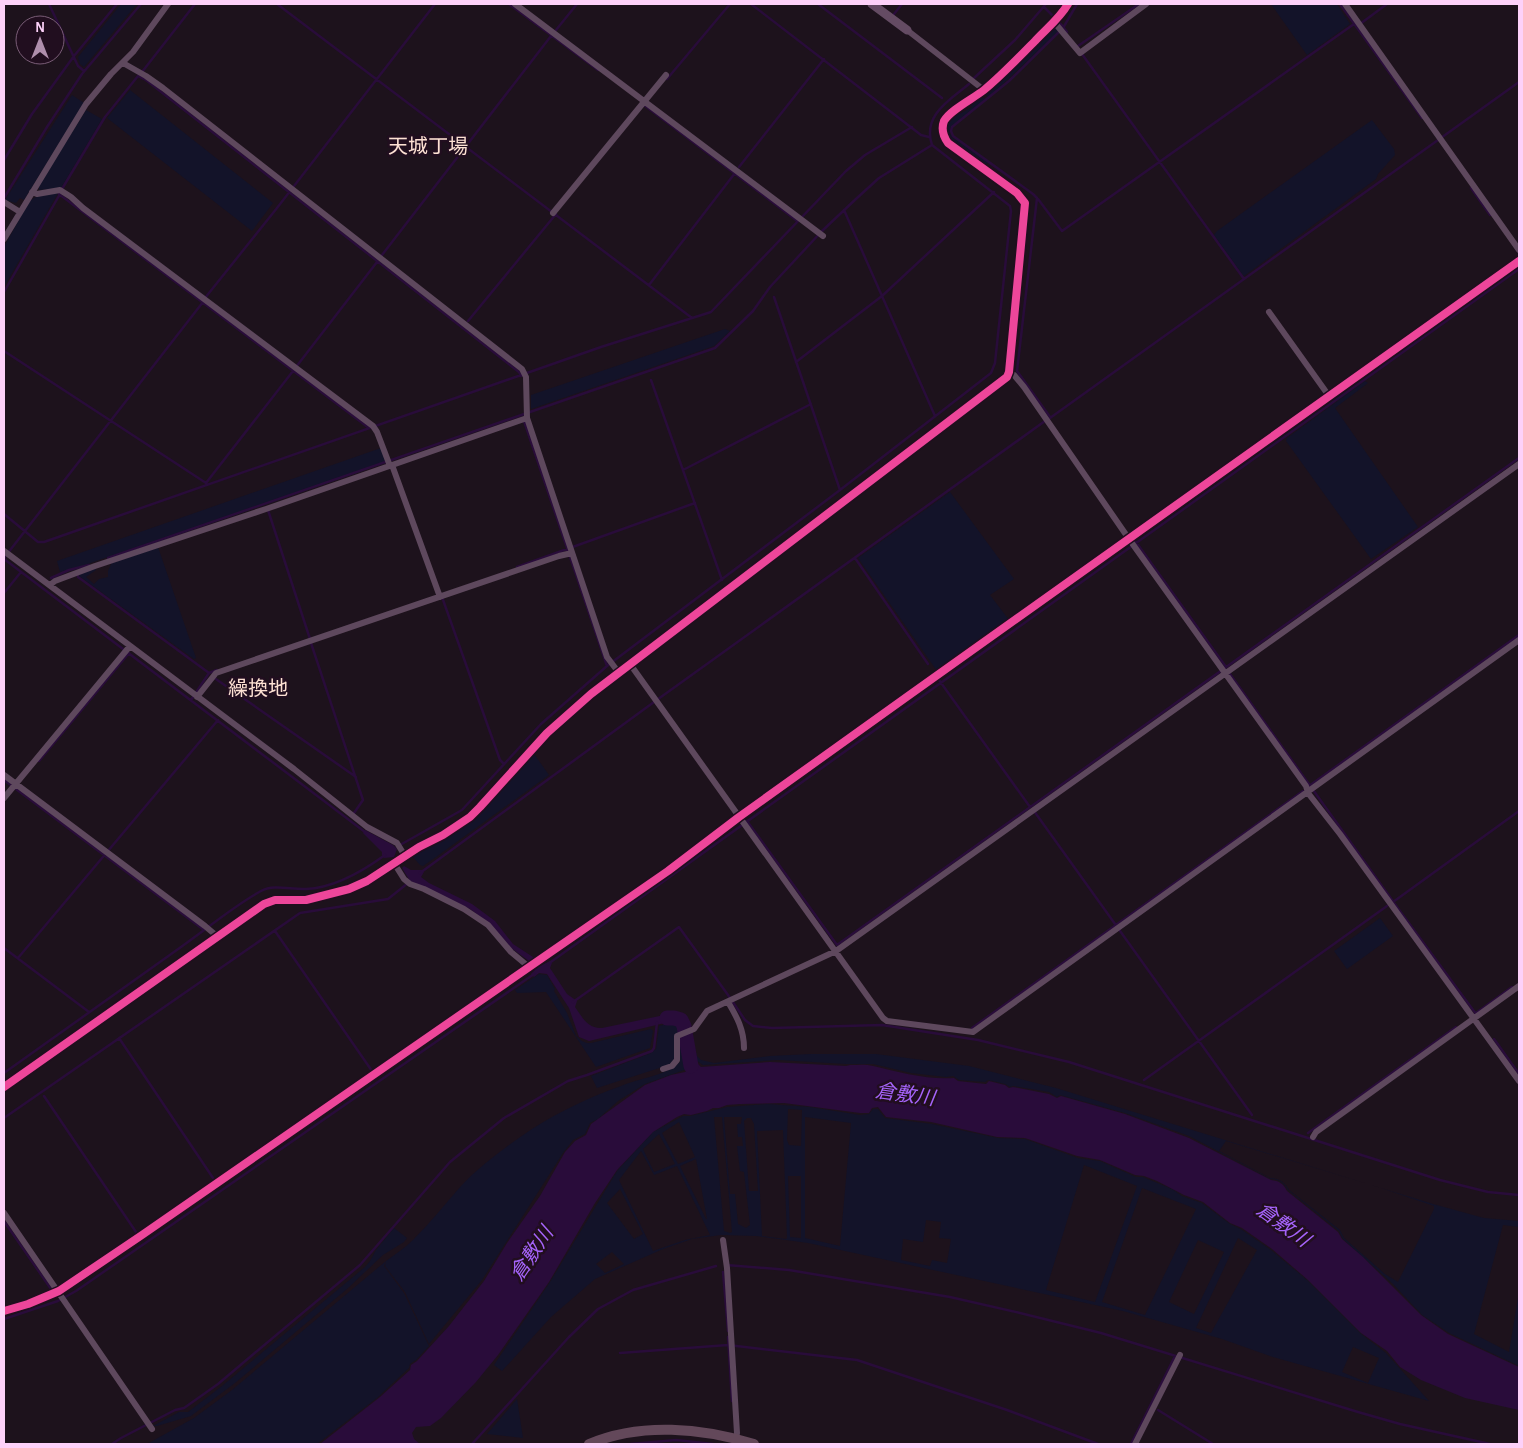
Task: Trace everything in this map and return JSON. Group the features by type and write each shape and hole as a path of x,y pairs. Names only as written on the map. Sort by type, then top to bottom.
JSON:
{"main road":[{"path":"589,1444 622,1434 651,1430 686,1430 713,1433 736,1441 754,1444"}],"street":[{"path":"4,239 86,104 111,74 123,63 168,4"},
{"path":"515,4 822,234"},
{"path":"872,4 984,90"},
{"path":"4,1087 269,901 306,900 330,895 367,881 470,817 508,778 546,734 591,694 1003,380 1008,373 1025,203 1017,193 948,143 944,137 944,122 948,116 984,90 1054,22 1068,4"},
{"path":"1054,22 1080,53 1146,4"},
{"path":"1345,4 1519,250"},
{"path":"123,63 141,73 456,317 525,375 526,417 570,552 611,663 619,673"},
{"path":"553,212 666,75"},
{"path":"32,192 37,194 61,191 374,427 440,595"},
{"path":"4,202 20,212"},
{"path":"4,1311 62,1296 533,965 742,821 1132,543 1330,396 1519,261"},
{"path":"1269,312 1330,396"},
{"path":"1008,373 1014,375 1024,387 1132,543 1519,1081"},
{"path":"50,586 56,581 77,573 526,417"},
{"path":"663,1069 672,1066 677,1060 678,1036 694,1029 707,1011 836,951 1224,671 1519,464"},
{"path":"195,696 212,676 440,595 570,552"},
{"path":"6,553 50,586 127,650 195,696 367,827 399,846 406,856"},
{"path":"630,664 887,1021 973,1032 1519,640"},
{"path":"4,798 127,650"},
{"path":"4,775 15,786 218,937"},
{"path":"394,863 408,883 468,911 491,929 511,952 533,965"},
{"path":"1314,1137 1316,1132 1519,986"},
{"path":"730,1000 739,1021 744,1039 744,1048"},
{"path":"4,1213 150,1426"},
{"path":"723,1240 727,1265 736,1441"},
{"path":"1135,1444 1178,1358"}],"shaded area":[{"path":"121,4 137,4 84,67 80,64 78,57"},
{"path":"1271,4 1337,4 1350,24 1307,55"},
{"path":"1056,27 1059,31 988,98 985,94 986,92"},
{"path":"130,90 273,203 252,231 107,118"},
{"path":"72,95 84,103 24,200 20,198 16,203 5,200"},
{"path":"981,97 985,98 985,100 951,127 950,134 988,162 985,166 964,152 950,139 946,132 946,125 951,118 972,107 971,104"},
{"path":"86,110 102,119 61,188 39,190 39,185"},
{"path":"1372,120 1394,149 1395,155 1378,174 1376,179 1244,276 1214,235 1217,231"},
{"path":"58,193 4,287 4,247 27,205 37,197"},
{"path":"725,329 730,331 714,346 531,409 531,395"},
{"path":"1365,381 1368,383 1335,408 1418,527 1371,559 1286,441 1287,438"},
{"path":"381,448 386,461 60,572 57,561"},
{"path":"950,492 1014,579 990,595 1009,620 937,671 858,558"},
{"path":"158,547 196,658 194,659 79,576 95,568 96,570 86,577 94,584 99,579 108,577 108,571 112,562"},
{"path":"534,754 549,775 436,857 423,866 420,865 412,856 478,813"},
{"path":"1380,918 1393,936 1347,969 1334,951"},
{"path":"539,974 547,975 567,1013 576,1036 581,1040 591,1043 651,1029 653,1031 650,1048 596,1067 546,992 517,993 515,990"},
{"path":"670,1023 680,1026 681,1031 679,1045 672,1064 597,1088 591,1076 651,1053 656,1049 659,1026"},
{"path":"694,1044 697,1056 701,1060 714,1063 770,1056 876,1054 969,1066 1056,1088 1363,1182 1226,1141 1219,1151 1270,1178 1282,1181 1289,1190 1340,1230 1344,1238 1385,1274 1398,1282 1434,1206 1380,1188 1484,1218 1519,1221 1519,1227 1503,1225 1474,1334 1509,1352 1519,1292 1519,1366 1449,1333 1422,1315 1393,1284 1343,1239 1339,1231 1288,1190 1281,1182 1271,1179 1189,1136 1125,1113 1060,1095 1057,1097 1049,1092 1010,1087 988,1080 985,1082 959,1080 953,1076 911,1073 873,1064 778,1060 703,1065 697,1061 691,1045"},
{"path":"680,1045 684,1046 683,1050 687,1069 645,1084 618,1101 598,1119 590,1123 585,1134 573,1140 482,1280 429,1344 405,1292 385,1266 386,1261 413,1240 477,1170 504,1149 543,1122 575,1105 609,1090 660,1074 674,1067 680,1062"},
{"path":"768,1104 810,1107 860,1115 869,1114 873,1109 878,1109 885,1118 932,1124 998,1138 1025,1139 1078,1158 1100,1161 1136,1177 1143,1177 1172,1189 1182,1196 1202,1203 1230,1224 1241,1229 1271,1250 1307,1280 1360,1333 1386,1353 1429,1401 1273,1357 1222,1339 1123,1311 808,1243 756,1236 721,1235 692,1239 663,1249 595,1279 551,1317 502,1371 494,1365 550,1282 617,1171 653,1132 683,1116 727,1107","holes":["788,1109 802,1110 801,1146 789,1145 787,1140","714,1117 722,1117 732,1232 724,1231","724,1117 742,1117 741,1124 737,1124 738,1137 742,1137 743,1146 737,1146 740,1171 744,1172 750,1225 746,1228 738,1224 735,1194 730,1194","805,1117 851,1123 840,1246 805,1238","747,1118 751,1118 754,1124 758,1191 749,1191 744,1121","679,1122 695,1157 678,1164 662,1133","783,1130 786,1239 762,1236 757,1131","659,1134 675,1164 654,1172 643,1149","641,1151 654,1175 677,1166 710,1235 685,1240 653,1251 619,1180","696,1159 707,1219 680,1166","1084,1165 1137,1186 1095,1302 1046,1290","788,1176 801,1176 801,1238 790,1237","1142,1188 1196,1209 1145,1315 1102,1302","620,1189 643,1234 634,1239 607,1203","926,1220 941,1222 939,1238 951,1239 947,1263 932,1260 930,1266 901,1260 903,1239 923,1242","1238,1238 1257,1250 1211,1333 1196,1328","1198,1240 1224,1252 1194,1314 1169,1302","612,1252 624,1264 605,1273 596,1264","1353,1347 1379,1358 1368,1383 1342,1372"]},
{"path":"394,1228 407,1238 404,1242 383,1255 347,1289 235,1383 191,1416 153,1426 179,1412 188,1412 222,1386 365,1267"},
{"path":"386,1261 384,1266 404,1293 429,1346 377,1398 317,1444 147,1444 194,1418 232,1390"},
{"path":"517,1399 523,1438 487,1434"}],"water":[{"path":"365,830 393,845 397,849 394,857 384,858 382,852 363,833"},
{"path":"404,866 411,870 422,870 424,872 421,877 429,883 472,904 495,921 513,944 533,957 540,966 550,961 552,963 550,968 567,994 577,1001 575,1007 580,1015 593,1027 602,1028 674,1013 684,1017 686,1024 682,1026 675,1022 669,1022 589,1041 579,1037 569,1008 547,974 539,973 534,977 531,974 535,970 529,961 511,948 490,924 470,909 410,881 402,868"},
{"name":"倉敷川","path":"690,1045 696,1062 701,1067 770,1062 846,1066 870,1065 923,1077 954,1078 958,1081 986,1084 989,1081 1005,1085 1009,1088 1013,1087 1049,1094 1057,1098 1061,1096 1125,1114 1189,1138 1280,1183 1287,1191 1338,1232 1342,1239 1363,1257 1421,1315 1448,1334 1519,1367 1519,1410 1465,1398 1421,1380 1400,1367 1387,1351 1361,1333 1308,1280 1272,1249 1242,1228 1230,1223 1203,1202 1184,1195 1157,1181 1135,1175 1100,1160 1077,1156 1025,1138 997,1137 931,1122 886,1117 878,1107 872,1108 869,1113 860,1113 784,1103 740,1104 727,1105 677,1117 653,1132 617,1170 595,1203 549,1282 498,1355 476,1382 441,1418 430,1426 416,1427 412,1433 414,1439 420,1444 320,1444 380,1397 410,1370 411,1365 417,1361 449,1326 484,1281 507,1243 540,1196 565,1152 575,1141 586,1135 591,1124 645,1085 688,1070 684,1050 685,1046"}],"waterway":[{"path":"49,4 78,66 84,71"},
{"path":"4,160 32,114 74,56 117,4"},
{"path":"4,198 82,74 141,4"},
{"path":"142,72 195,4"},
{"path":"277,4 692,318"},
{"path":"205,298 435,4"},
{"path":"509,4 598,70"},
{"path":"556,30 577,4"},
{"path":"667,79 730,4"},
{"path":"751,4 921,135 929,137"},
{"path":"818,4 942,98"},
{"path":"894,14 902,4"},
{"path":"974,78 1015,40 1046,4"},
{"path":"1050,417 1017,371 1037,198 953,136 951,131 952,127 1009,81 1063,28 1077,4"},
{"path":"1078,46 1139,4"},
{"path":"1340,4 1422,118"},
{"path":"1360,24 1387,4"},
{"path":"1044,7 1052,15"},
{"path":"1060,23 1067,32"},
{"path":"1038,199 1062,231 1354,24"},
{"path":"382,255 551,36"},
{"path":"1082,54 1244,279"},
{"path":"739,167 824,59"},
{"path":"138,76 146,80 519,372 521,376"},
{"path":"62,189 105,117 138,76"},
{"path":"1050,418 1519,82"},
{"path":"400,845 462,810 541,724 607,666 991,373 995,363 1010,206 932,145 930,134 934,117 940,109 969,84"},
{"path":"644,105 796,220"},
{"path":"4,514 38,542 44,542 601,347 711,312 846,171 865,155 912,127"},
{"path":"108,558 715,348 753,311 770,287 822,231 857,198 879,178 932,145"},
{"path":"649,285 735,173"},
{"path":"1471,188 1490,215"},
{"path":"796,362 882,296 994,192"},
{"path":"59,194 369,428"},
{"path":"4,292 60,194"},
{"path":"844,210 935,416"},
{"path":"468,321 556,214"},
{"path":"296,367 377,262"},
{"path":"548,964 1519,269"},
{"path":"774,297 840,490"},
{"path":"4,558 203,302"},
{"path":"4,351 206,483"},
{"path":"207,485 206,483 293,371"},
{"path":"651,380 722,580"},
{"path":"683,470 811,404"},
{"path":"524,421 607,666"},
{"path":"420,873 1045,421"},
{"path":"747,821 837,945 1519,458"},
{"path":"517,567 695,503"},
{"path":"268,510 310,639"},
{"path":"1136,542 1226,667"},
{"path":"855,558 928,664"},
{"path":"4,559 365,832"},
{"path":"51,578 69,570 89,565"},
{"path":"4,593 21,572"},
{"path":"77,573 78,577 209,673"},
{"path":"442,597 500,760 504,764"},
{"path":"1309,786 1519,635"},
{"path":"311,643 363,800 354,813"},
{"path":"39,761 129,653"},
{"path":"191,700 209,673 217,670"},
{"path":"1230,674 1476,1014"},
{"path":"213,677 356,777"},
{"path":"939,680 1030,807"},
{"path":"18,958 218,720"},
{"path":"4,780 204,930"},
{"path":"972,1028 1303,791"},
{"path":"1034,811 1252,1115"},
{"path":"1393,902 1519,811"},
{"path":"4,1073 250,897 272,888 306,889 327,886 358,873 385,855"},
{"path":"4,1118 300,913 388,899 408,883"},
{"path":"1144,1080 1387,906"},
{"path":"573,1002 679,927 745,1020 753,1026 772,1028 882,1025 978,1040 1069,1062 1440,1180 1488,1192 1519,1195"},
{"path":"275,931 372,1071"},
{"path":"4,948 89,1012"},
{"path":"4,1319 58,1301 76,1291 534,974"},
{"path":"1476,1013 1512,987"},
{"path":"667,1018 681,1020 684,1026 691,1066"},
{"path":"112,1444 175,1410 184,1408 218,1384 360,1265 450,1162 504,1118 568,1081 652,1051 657,1023"},
{"path":"1308,1133 1456,1027"},
{"path":"119,1038 213,1178"},
{"path":"1494,1039 1519,1074"},
{"path":"44,1096 136,1232"},
{"path":"4,1221 51,1289"},
{"path":"726,1265 789,1270 950,1297 1020,1313 1101,1333 1400,1424 1490,1444"},
{"path":"472,1444 569,1337 598,1309 633,1290 716,1266"},
{"path":"723,1272 728,1331"},
{"path":"728,1337 732,1401"},
{"path":"620,1353 728,1345 857,1360 1007,1410 1098,1444"},
{"path":"1131,1444 1175,1356"},
{"path":"1158,1410 1213,1444"},
{"path":"631,1444 676,1440 713,1444"}],"cycle path":[{"path":"4,1087 264,904 275,900 306,900 349,889 367,881 470,817 547,733 591,694 1007,377 1025,203 1017,193 948,143 943,132 943,124 951,113 984,90 1004,72 1057,19 1068,4"},
{"path":"4,1311 28,1304 59,1291 668,871 739,817 1519,261"}],"district":[{"name":"天城丁場","path":"428,147"},
{"name":"繰換地","path":"258,689"}]}
